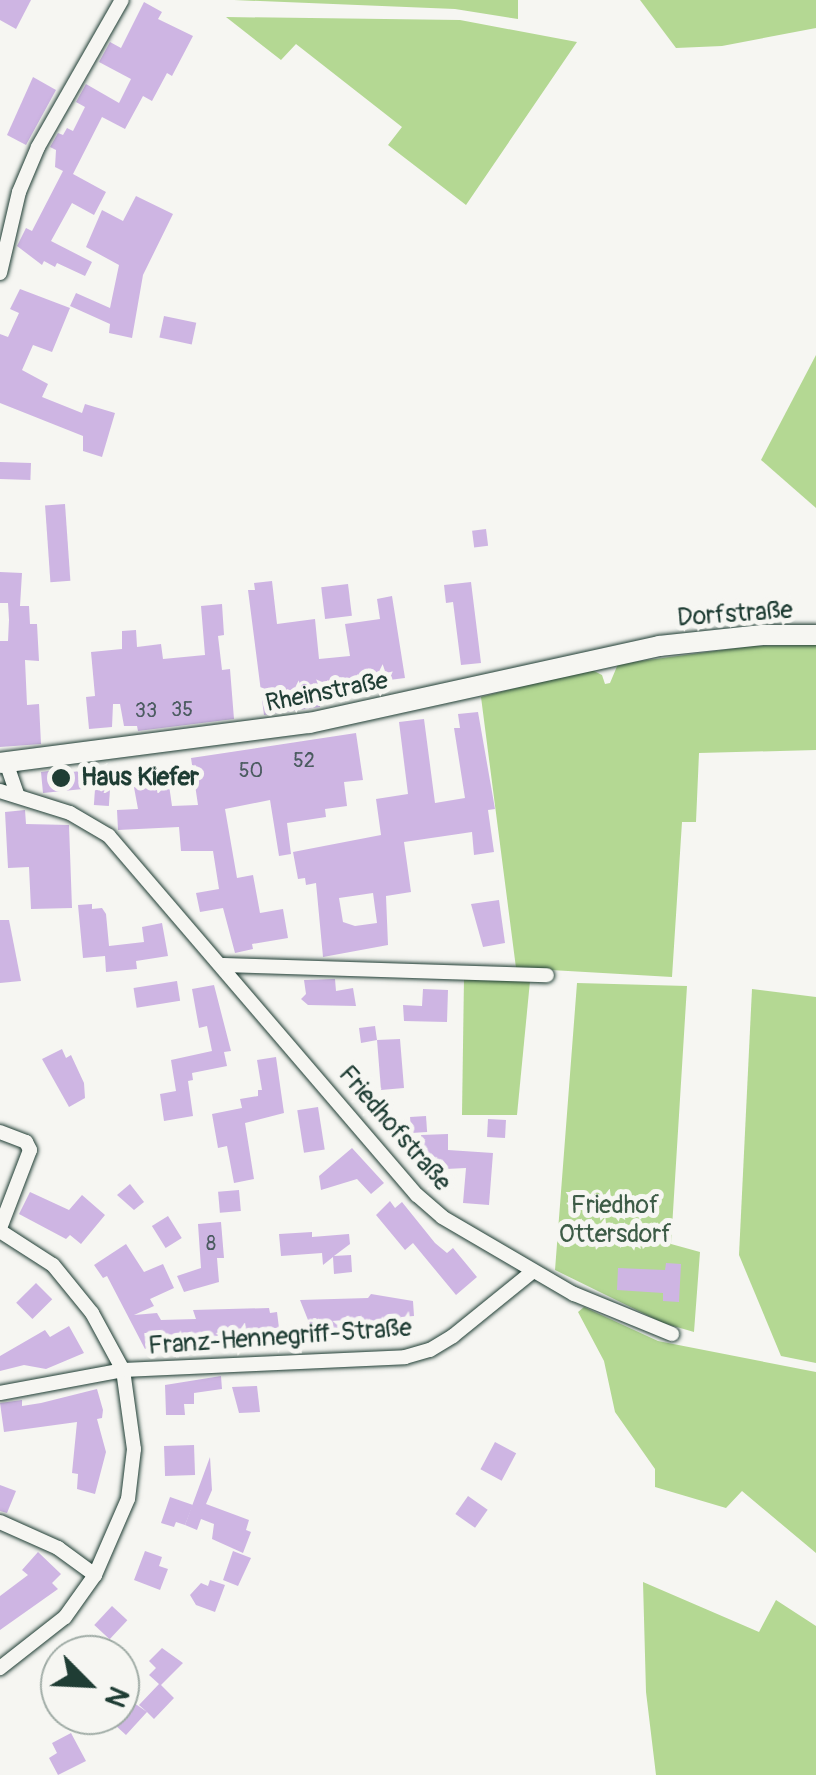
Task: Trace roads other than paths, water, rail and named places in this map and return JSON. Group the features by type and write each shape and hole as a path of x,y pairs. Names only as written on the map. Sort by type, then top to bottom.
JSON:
{"main road":[{"name":"Dorfstraße","path":"658,646 762,635 816,635"},
{"name":"Rheinstraße","path":"3,762 309,723 658,646"}],"street":[{"path":"0,273 19,192 38,147 122,0"},
{"path":"3,762 18,796"},
{"name":"Friedhofstraße","path":"0,791 70,813 109,836 417,1195 468,1236 532,1272 672,1334"},
{"path":"223,965 547,975"},
{"path":"0,1132 26,1142 30,1150 0,1230 53,1265 92,1313 123,1370 134,1449 118,1528 96,1575 65,1617 0,1668"},
{"name":"Franz-Hennegriff-Straße","path":"0,1393 123,1370 405,1356 430,1350 452,1336 532,1272"},
{"path":"0,1522 58,1548 96,1575"}],"place":[{"name":"Haus Kiefer","path":"61,778"}],"park label":[{"name":"Friedhof Ottersdorf","path":"615,1222"}]}
